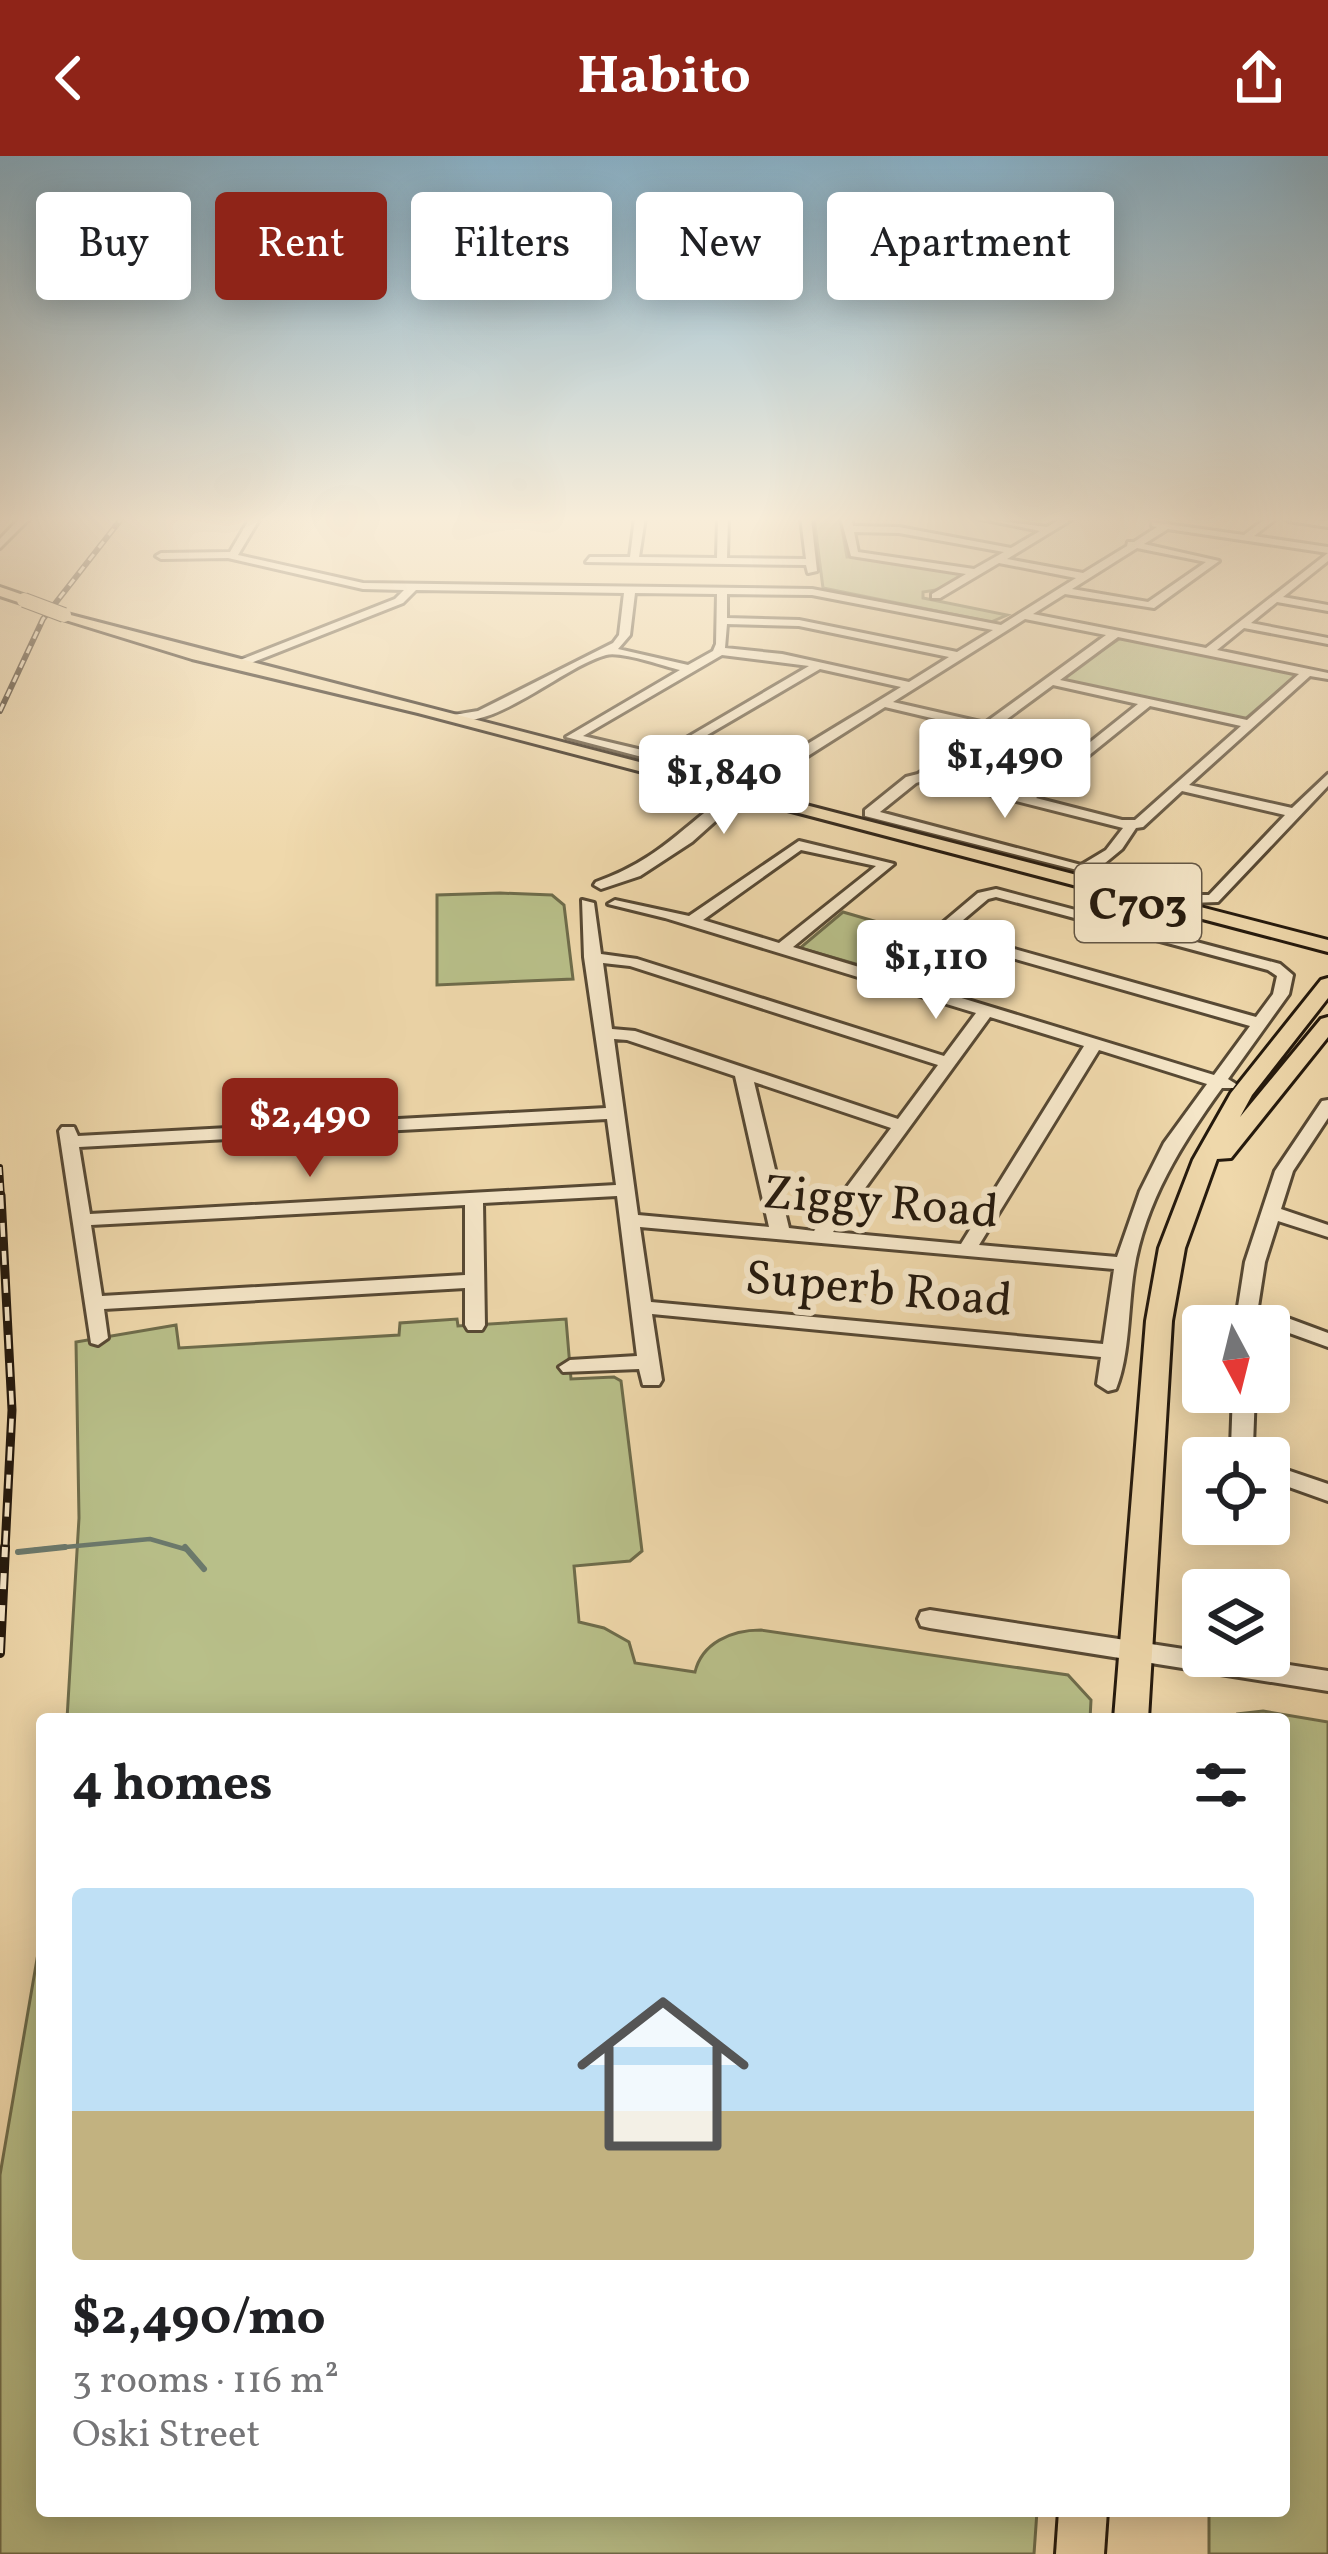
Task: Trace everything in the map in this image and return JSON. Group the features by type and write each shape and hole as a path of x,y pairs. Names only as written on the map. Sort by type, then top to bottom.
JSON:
{"main road":[{"name":"C703","path":"112,630 447,717 483,720 612,775 1264,929 1324,948"},
{"name":"C703","path":"733,806 868,844 1059,882 1324,948"},
{"path":"1131,1713 1159,1321 1172,1248 1205,1160 1244,1090 1322,992 1324,948"},
{"path":"1190,1201 1328,1023"},
{"path":"1244,1090 1276,1090"},
{"path":"1080,2554 1083,2517"}],"street":[{"path":"246,665 331,630"},
{"path":"483,720 609,650 622,640 624,630"},
{"path":"719,652 721,630"},
{"path":"832,630 959,656"},
{"path":"999,630 635,872 579,896 651,909 1244,1090"},
{"path":"1095,630 1328,676"},
{"path":"1208,652 1237,630"},
{"path":"1271,630 1328,640"},
{"path":"927,776 927,769 1115,634"},
{"path":"609,650 692,669"},
{"path":"819,665 662,758 572,737 719,652 819,665 913,686"},
{"path":"1308,671 1145,820 1131,825 927,776 911,780 870,813 1209,900 1325,784"},
{"path":"1049,681 1250,724"},
{"path":"1025,801 1148,702"},
{"path":"885,704 986,727"},
{"path":"1181,788 1294,814"},
{"path":"1089,869 1128,835 1131,825"},
{"path":"691,921 799,845 886,864 782,948"},
{"path":"570,1367 650,1371 592,956 607,904 635,872"},
{"path":"602,886 607,904"},
{"path":"885,979 983,896 996,893 1274,968 1285,975 1286,982 1173,1143 1149,1191 1125,1264 1108,1384"},
{"path":"940,933 1258,1023"},
{"path":"592,956 632,962 945,1062"},
{"path":"820,1236 988,1010"},
{"path":"604,1034 629,1035 899,1125"},
{"path":"967,1249 1087,1052 1097,1043"},
{"path":"743,1072 780,1233"},
{"path":"1248,1305 1284,1171 1320,1133 1328,1105"},
{"path":"98,1338 69,1136 457,1116 615,1113"},
{"path":"83,1220 625,1190"},
{"path":"474,1198 475,1324"},
{"path":"1270,1211 1328,1231"},
{"name":"Ziggy Road","path":"629,1220 1125,1264"},
{"path":"94,1303 475,1281"},
{"name":"Superb Road","path":"641,1307 1110,1352"},
{"path":"1290,1330 1328,1340"},
{"path":"1290,1479 1328,1493"},
{"path":"930,1619 1328,1681"}],"green space":[{"path":"1122,637 1298,674 1244,720 1059,679"},
{"path":"437,895 552,895 564,905 573,979 437,985"},
{"path":"843,912 922,935 880,971 800,948"},
{"path":"457,1319 458,1326 566,1319 571,1379 614,1377 621,1381 642,1551 630,1561 574,1566 579,1622 604,1628 629,1642 635,1663 695,1672 704,1653 719,1640 761,1630 1068,1675 1091,1700 1090,1713 67,1713 79,1518 76,1342 176,1325 179,1348 399,1335 400,1323"},
{"path":"1290,1716 1328,1722 1328,2554 1209,2554 1209,2517 1290,2517"},
{"path":"36,1965 36,2517 1037,2517 1034,2554 0,2554 0,2175"}],"waterway":[{"path":"60,1548 150,1539 187,1550"},
{"path":"60,1548 65,1547"},
{"path":"18,1552 60,1548"},
{"path":"34,1550 60,1548"},
{"path":"187,1550 204,1569"}],"railway":[{"path":"0,711 38,630"},
{"path":"0,1167 2,1198"},
{"path":"1,1195 12,1410 5,1550"},
{"path":"0,1653 5,1547"}]}
